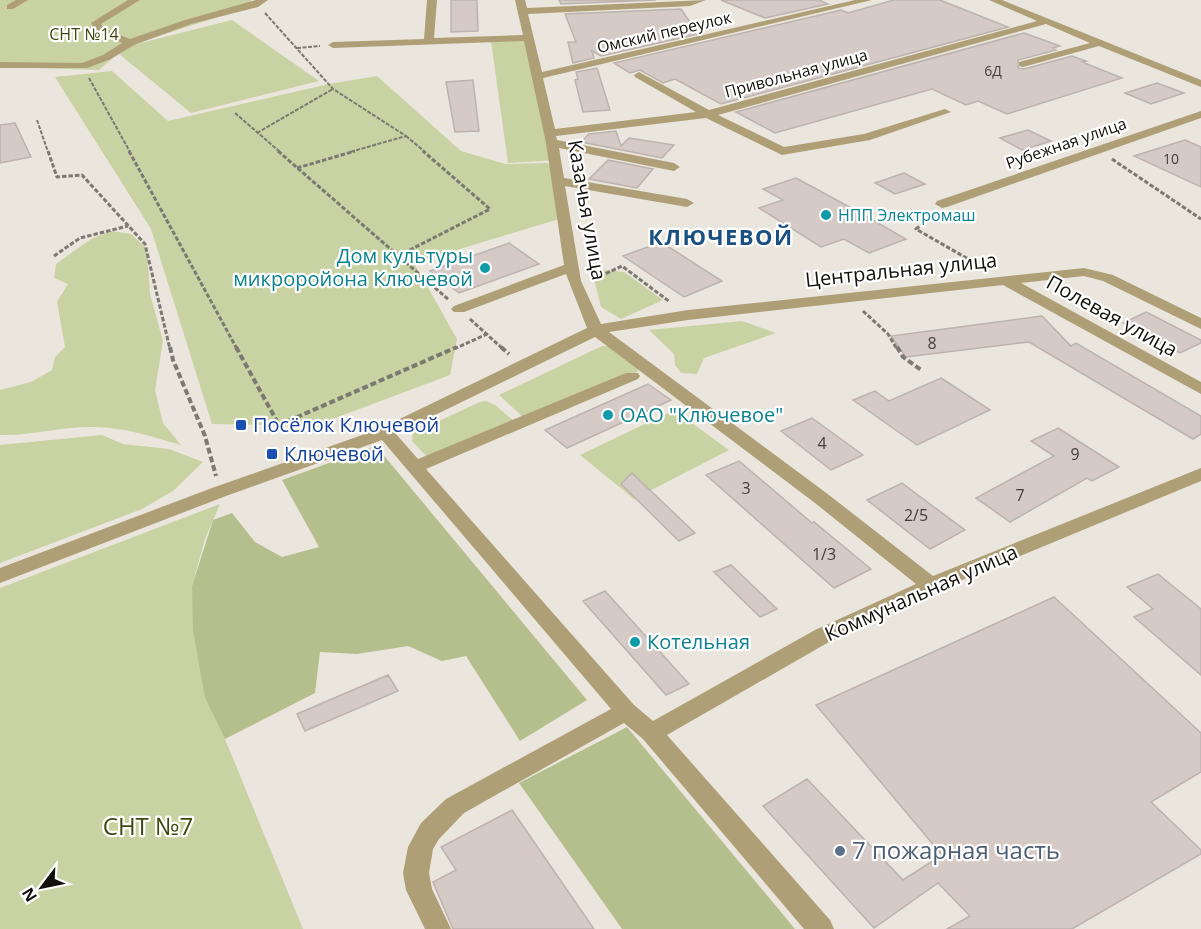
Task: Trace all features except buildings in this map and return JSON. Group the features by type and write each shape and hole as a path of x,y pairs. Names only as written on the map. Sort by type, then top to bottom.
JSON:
{"street":[{"path":"10,7 24,0"},
{"path":"130,43 99,30 96,23 135,0"},
{"path":"429,42 432,0"},
{"path":"521,6 690,3 701,0"},
{"name":"Омский переулок","path":"539,76 867,0"},
{"path":"994,0 1201,84"},
{"path":"0,65 83,66 107,57 130,43 188,22 259,3"},
{"name":"Казачья улица","path":"521,6 539,76 551,138 574,281 596,330 822,499 931,585"},
{"name":"Привольная улица","path":"551,138 708,114 1047,21"},
{"path":"333,45 529,38"},
{"path":"1023,64 1100,42"},
{"path":"639,75 708,114 782,151 866,137 945,112"},
{"name":"Рубежная улица","path":"942,204 1201,114"},
{"path":"551,138 674,167"},
{"path":"559,181 687,203"},
{"path":"459,309 572,267"},
{"name":"Центральная улица","path":"0,576 219,492 385,433 596,330 688,315 1084,272 1108,278 1200,325"},
{"name":"Полевая улица","path":"1004,280 1201,389"},
{"path":"415,467 632,376"},
{"path":"385,433 626,711 651,733 821,929"},
{"name":"Коммунальная улица","path":"651,733 822,636 931,585 1201,474"},
{"path":"438,929 419,890 416,873 421,847 430,831 455,806 626,711"}],"path":[{"path":"259,3 333,89 406,136 490,209 398,256"},
{"path":"297,48 333,45"},
{"path":"83,66 279,425 487,334"},
{"path":"257,133 333,89"},
{"path":"235,113 523,366"},
{"path":"37,120 57,177 82,175 146,244 173,360 205,436 219,492"},
{"path":"297,168 406,136"},
{"path":"1097,149 1201,219"},
{"path":"54,256 80,238 128,226"},
{"path":"916,229 1004,280"},
{"path":"594,279 621,266 688,315"},
{"path":"848,297 888,334 903,357 921,370"}],"green space":[{"name":"СНТ №14","path":"0,0 251,0 252,6 125,47 232,20 319,81 191,113 118,53 99,70 0,67"},
{"path":"531,39 556,160 508,163 491,41"},
{"path":"112,71 168,121 329,84 377,76 461,151 505,164 548,163 559,181 559,219 414,263 457,339 450,375 314,426 212,424 151,229 55,77"},
{"path":"111,231 131,234 147,249 150,294 163,341 155,390 163,423 181,445 105,427 0,435 0,390 31,382 52,370 55,357 65,347 57,302 68,284 54,278 56,264 91,239"},
{"path":"595,269 624,272 663,300 621,319 601,307 594,279"},
{"path":"742,321 776,333 704,358 697,374 681,373 675,365 674,354 649,330"},
{"path":"602,346 611,346 639,369 636,373 524,418 499,395"},
{"path":"486,401 495,405 514,421 431,461 412,441 413,433"},
{"path":"674,410 729,450 634,499 580,455"},
{"path":"102,435 123,444 169,449 203,462 173,491 142,509 0,563 0,445"},
{"path":"376,446 587,700 520,741 466,656 442,661 408,646 357,654 320,652 315,693 225,739 205,698 193,630 192,586 213,520 232,513 255,542 282,557 319,547 282,480"},
{"name":"СНТ №7","path":"220,504 205,539 192,586 205,698 225,739 303,929 0,929 0,588"},
{"path":"627,727 795,929 622,929 519,783"}],"place":[{"name":"НПП Электромаш","path":"826,215"},
{"name":"Дом культуры микроройона Ключевой","path":"485,268"},
{"name":"ОАО \"Ключевое\"","path":"608,415"},
{"name":"Посёлок Ключевой","path":"241,425"},
{"name":"Ключевой","path":"272,454"},
{"name":"Котельная","path":"635,642"},
{"name":"7 пожарная часть","path":"840,851"}],"district":[{"name":"КЛЮЧЕВОЙ","path":"721,237"}]}
